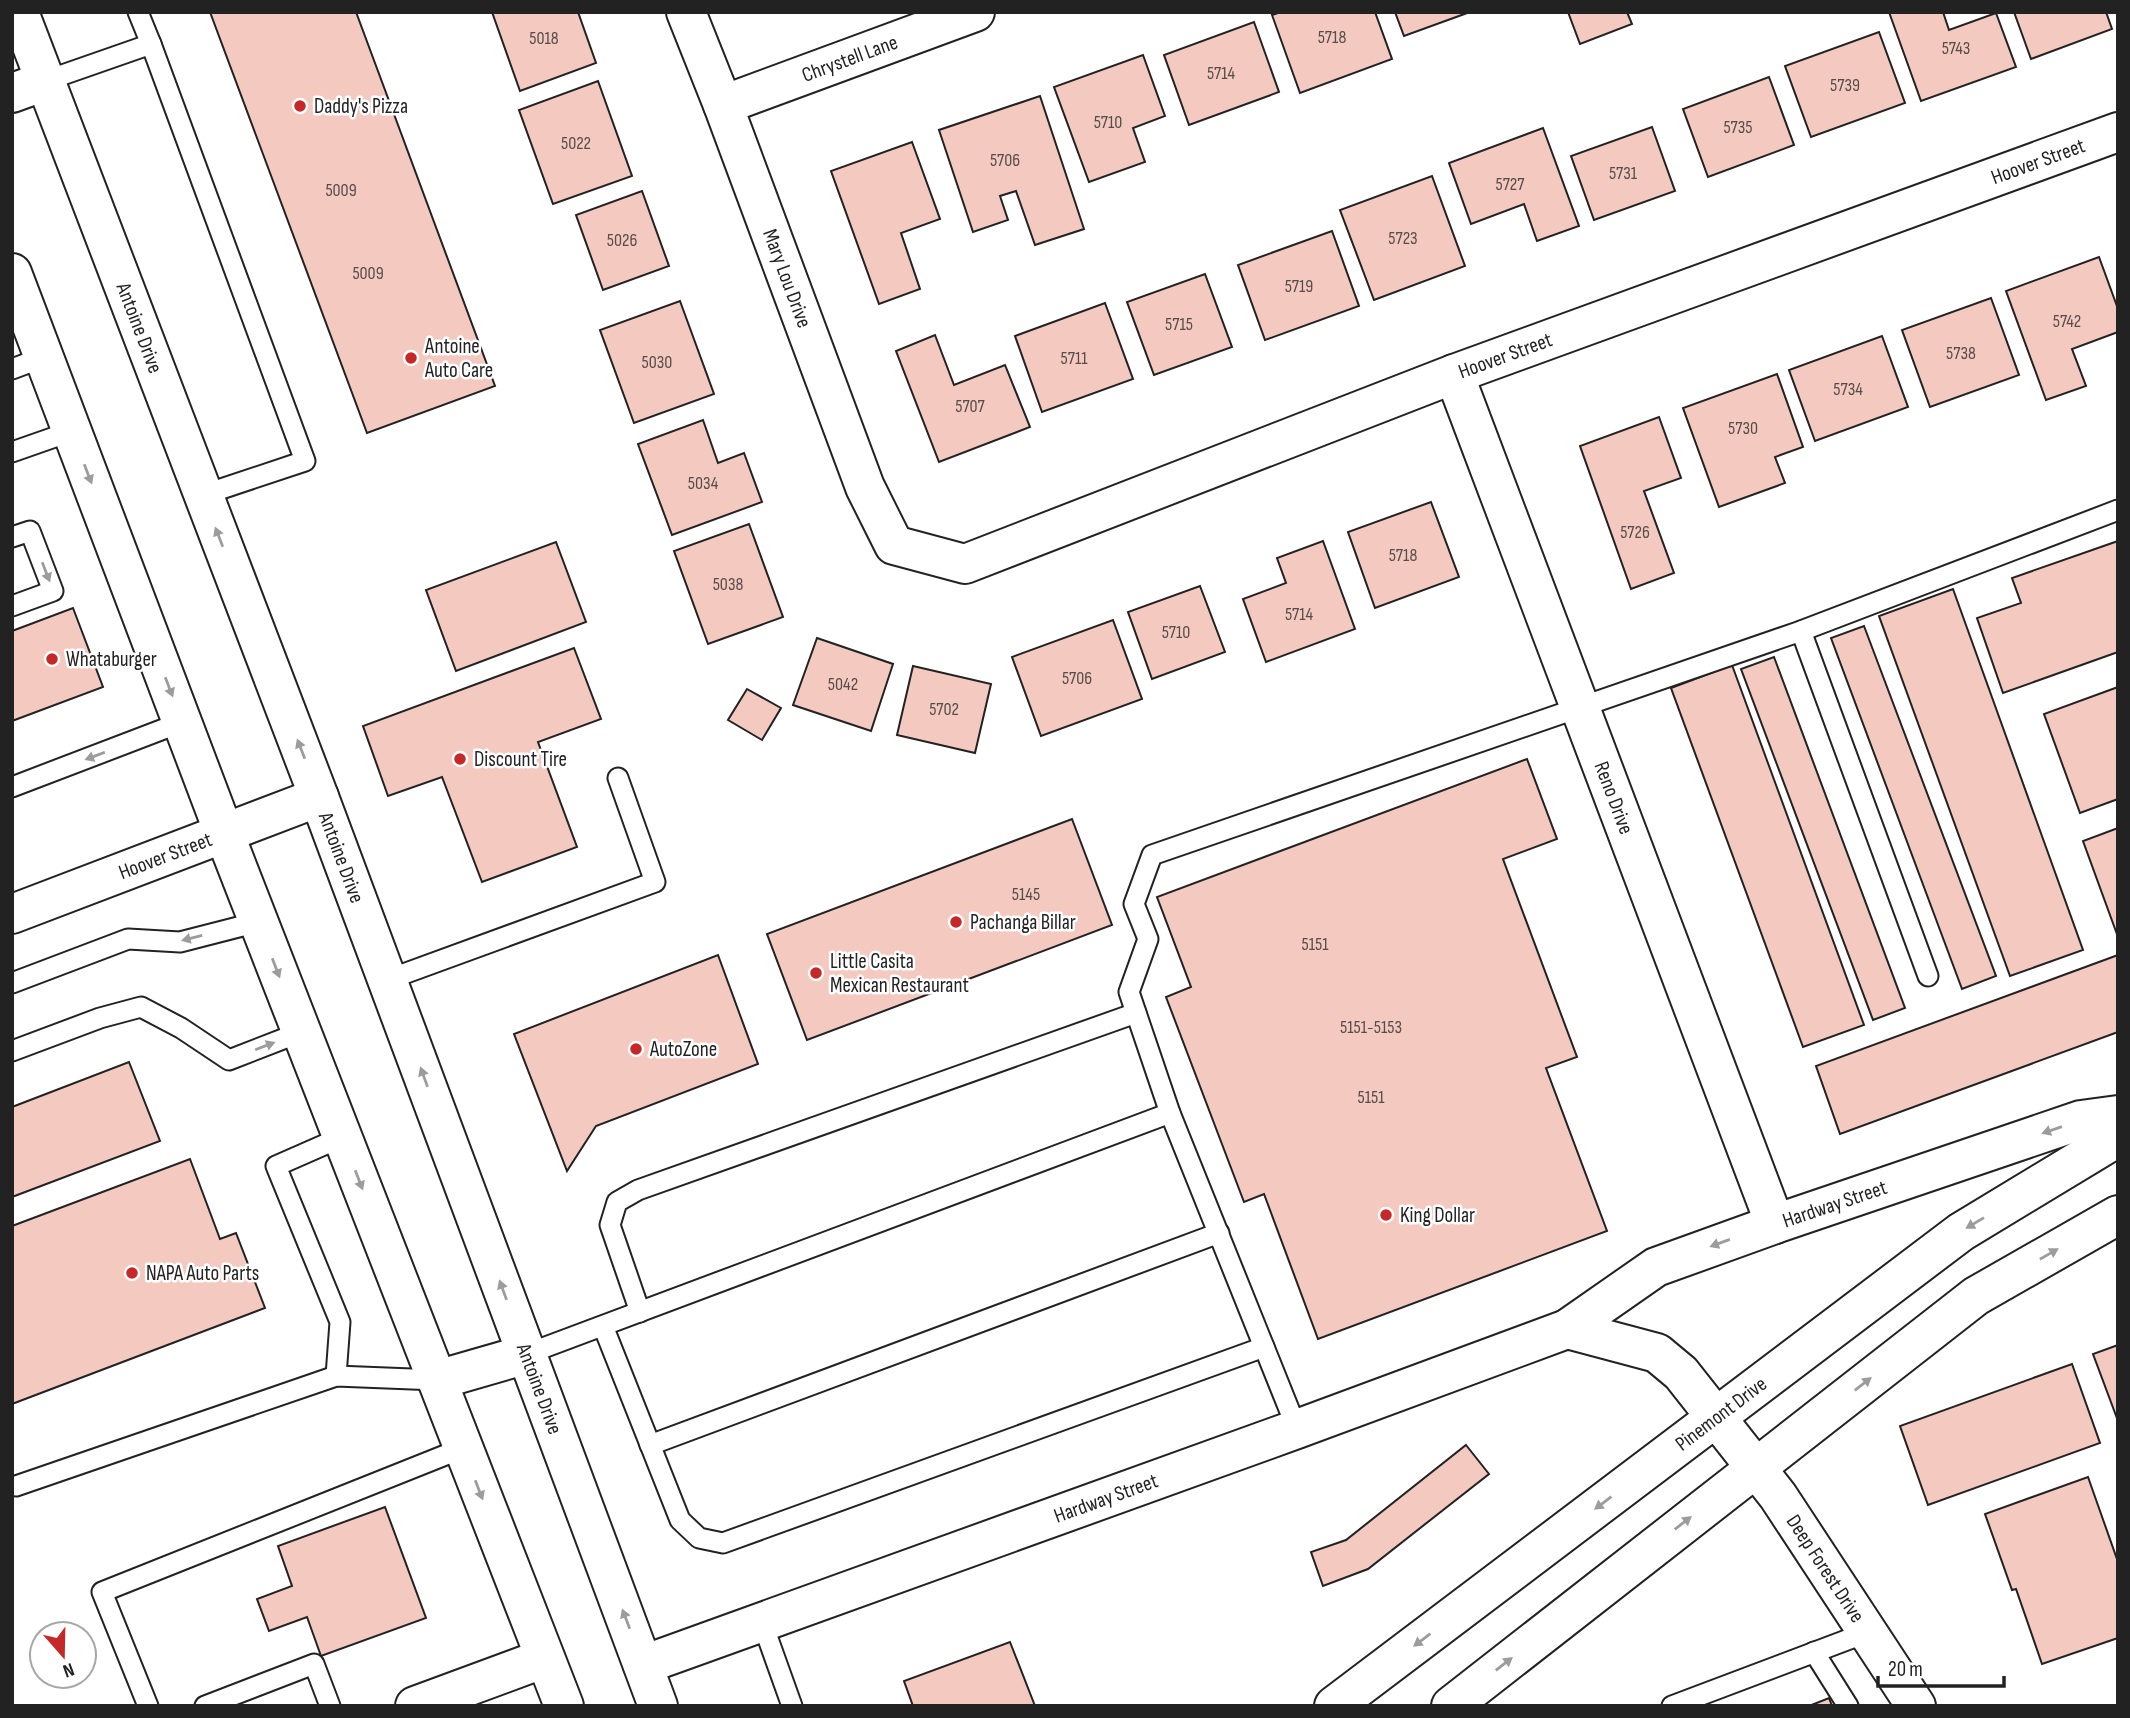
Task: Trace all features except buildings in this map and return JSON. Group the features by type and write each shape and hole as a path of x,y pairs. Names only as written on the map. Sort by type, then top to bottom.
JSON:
{"street":[{"name":"Antoine Drive","path":"19,12 29,87 203,495 319,797 658,1706"},
{"name":"Mary Lou Drive","path":"686,12 865,487 894,545"},
{"name":"Chrystell Lane","path":"723,105 975,12"},
{"name":"Hoover Street","path":"894,545 965,564 1454,374 2118,132"},
{"path":"12,272 28,363 72,431 258,922 564,1706"},
{"name":"Reno Drive","path":"1454,374 1775,1224"},
{"name":"Hoover Street","path":"12,914 319,797"},
{"name":"Hardway Street","path":"643,1665 1567,1329 1657,1267 2081,1120 2118,1115"},
{"name":"Pinemont Drive","path":"1349,1702 1716,1417 1961,1232 2118,1137"},
{"path":"1451,1706 1976,1296 2118,1215"},
{"path":"1567,1329 1657,1353 1681,1373 1756,1467"},
{"path":"437,1380 527,1354"},
{"name":"Deep Forest Drive","path":"1756,1467 1779,1496 1916,1706"},
{"path":"415,1706 545,1658"}],"lane":[{"path":"138,12 305,461 203,495"},
{"path":"29,87 151,44"},
{"path":"12,452 72,431"},
{"path":"1297,1429 1170,1113 1129,992 1149,939 1134,904 1152,855 1801,631 2118,510"},
{"path":"12,537 30,530 53,591 12,606"},
{"path":"1801,631 1928,976"},
{"path":"12,787 182,722"},
{"path":"387,980 654,882 618,778"},
{"path":"12,982 128,939 180,942 258,922"},
{"path":"12,1051 100,1018 141,1007 181,1028 229,1060 301,1032"},
{"path":"639,1312 610,1225 617,1202 638,1190 1136,1013"},
{"path":"527,1354 1170,1113"},
{"path":"336,1376 340,1322 276,1166 342,1137"},
{"path":"650,1446 1219,1233"},
{"path":"603,1326 680,1520 699,1538 723,1543 1264,1347"},
{"path":"16,1486 336,1376 437,1380"},
{"path":"148,1706 102,1592 463,1448"},
{"path":"762,1622 792,1706"},
{"path":"1672,1706 1868,1632"},
{"path":"1814,1652 1848,1706"},
{"path":"205,1706 314,1664 330,1706"}],"place":[{"name":"Daddy's Pizza","path":"300,106"},
{"name":"Antoine Auto Care","path":"411,358"},
{"name":"Whataburger","path":"52,659"},
{"name":"Discount Tire","path":"460,759"},
{"name":"Pachanga Billar","path":"956,922"},
{"name":"Little Casita Mexican Restaurant","path":"816,973"},
{"name":"AutoZone","path":"636,1049"},
{"name":"King Dollar","path":"1386,1215"},
{"name":"NAPA Auto Parts","path":"132,1273"}]}
